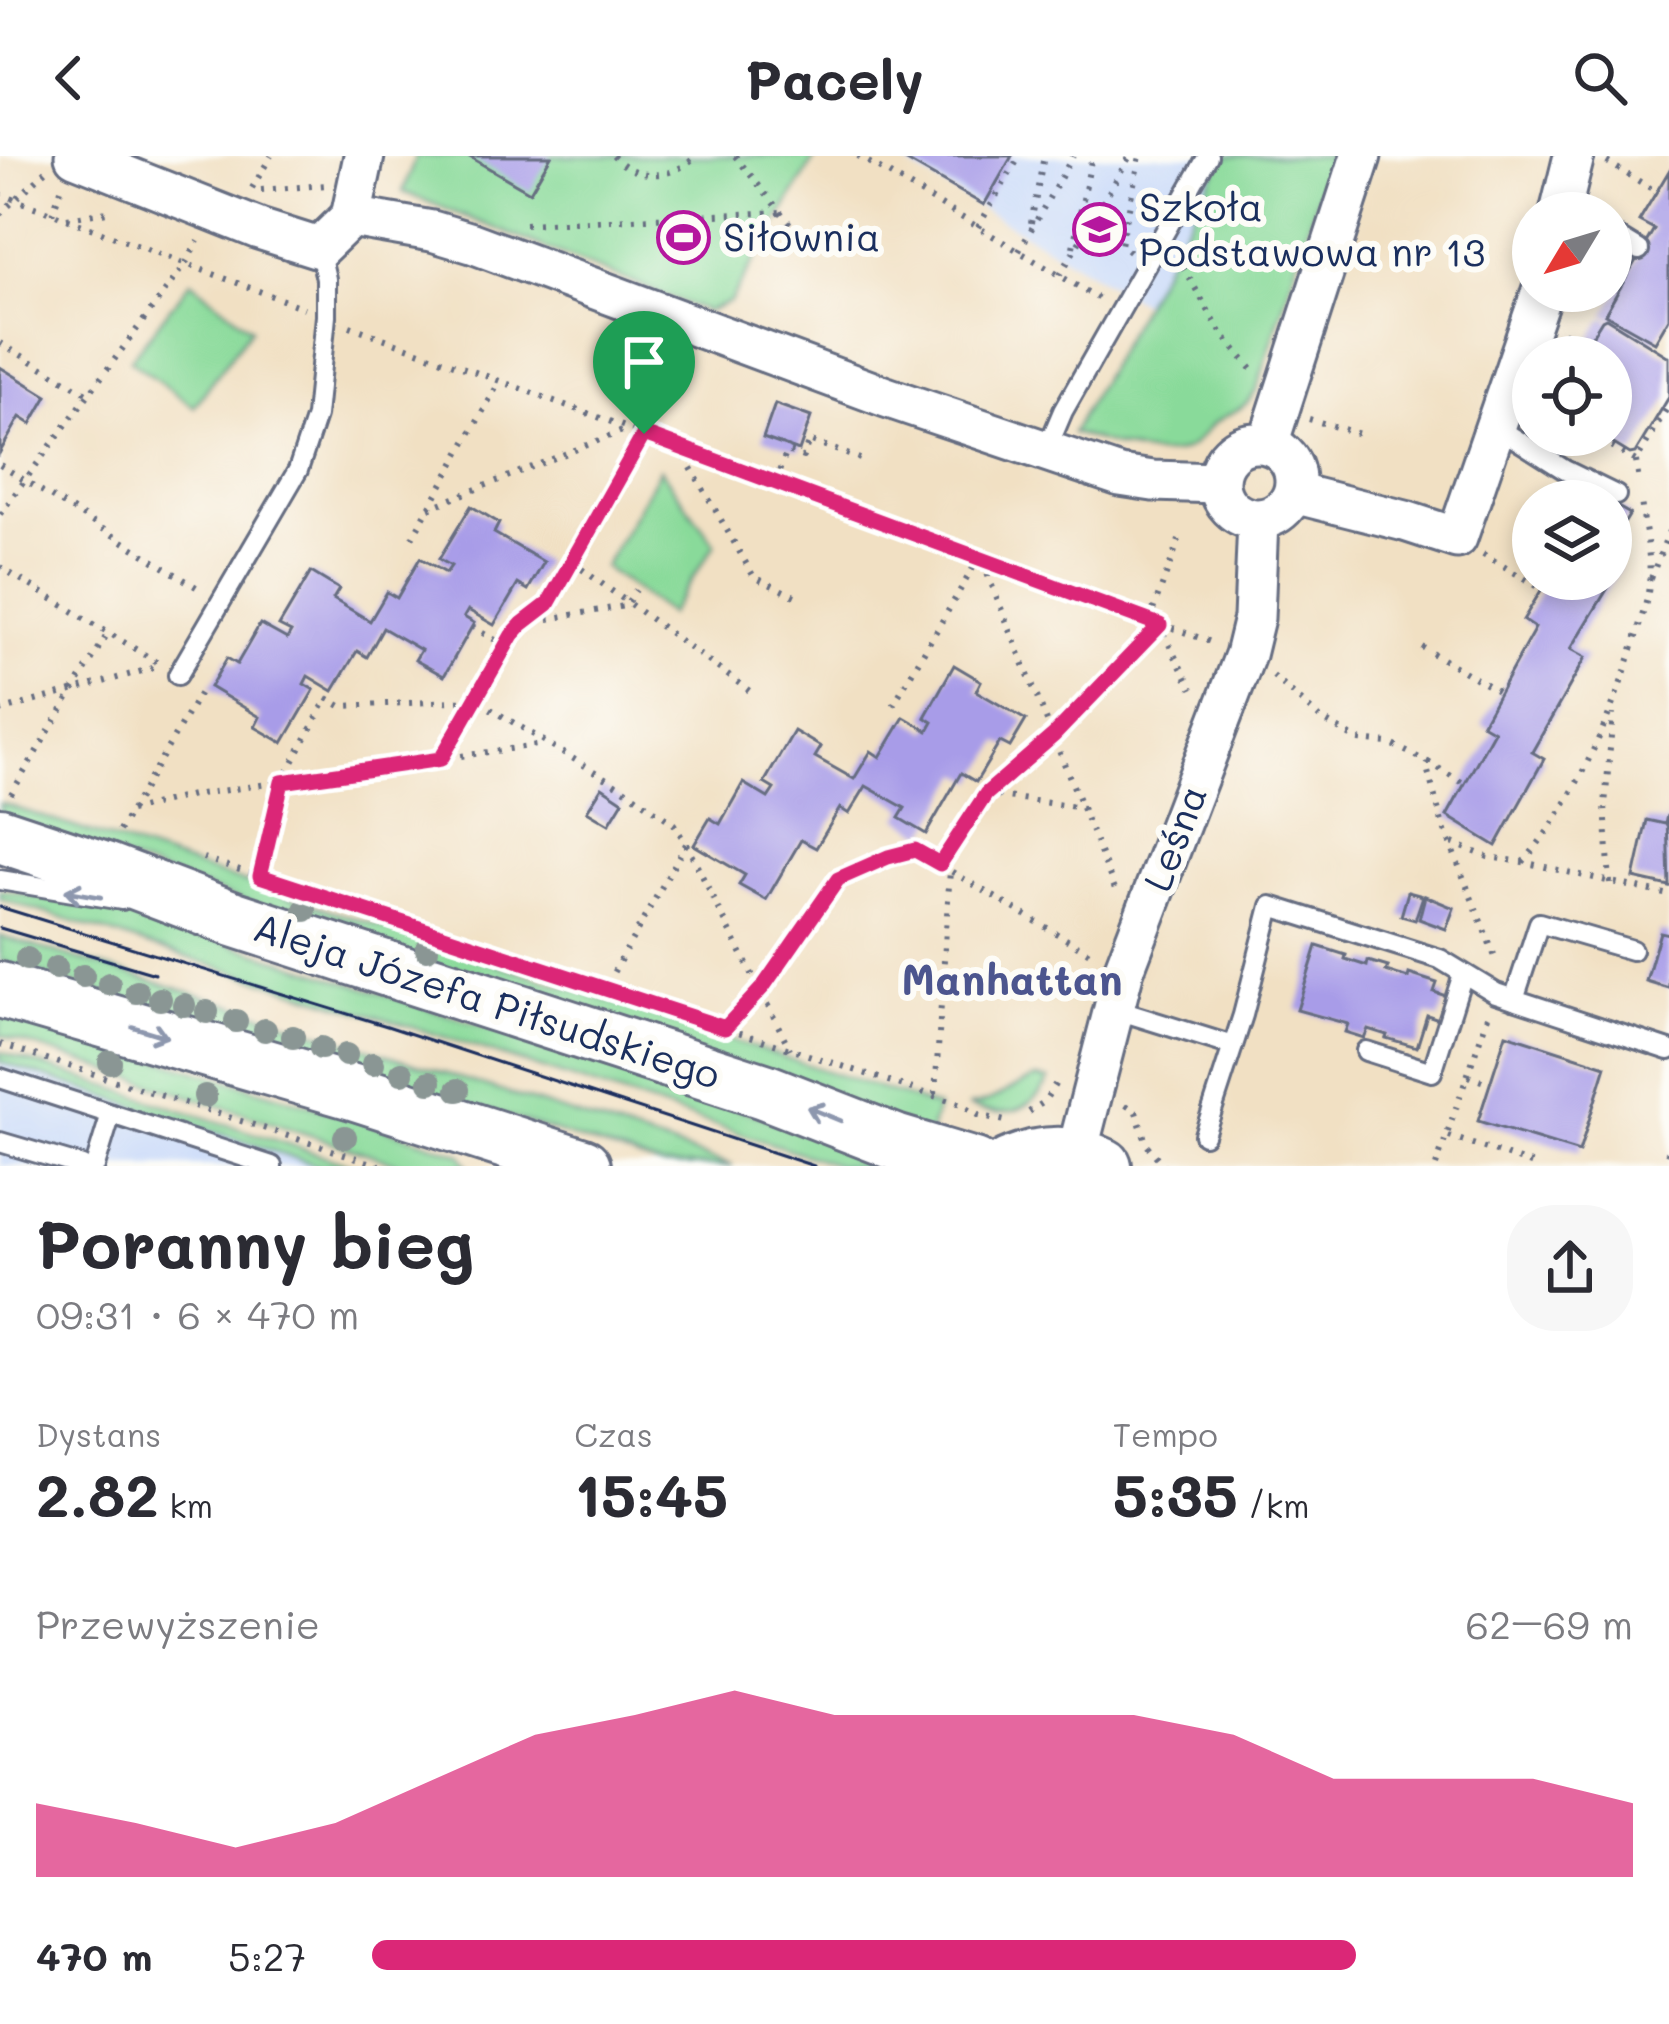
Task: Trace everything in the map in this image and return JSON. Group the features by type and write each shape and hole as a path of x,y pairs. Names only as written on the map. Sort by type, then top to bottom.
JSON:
{"street":[{"path":"1268,444 1360,156"},
{"path":"1574,192 1590,159"},
{"path":"71,160 319,248 350,217 362,167"},
{"path":"350,217 472,243 886,397 1120,476 1218,483"},
{"path":"1294,494 1457,538 1534,312"},
{"path":"1253,442 1268,444 1291,462 1294,494 1273,516 1243,517 1221,496 1222,465 1237,448 1253,442"},
{"name":"Leśna","path":"1090,1161 1124,970 1245,655 1254,618 1258,520"},
{"name":"Aleja Józefa Piłsudskiego","path":"0,835 105,870 250,898 895,1142 1008,1149"},
{"path":"12,989 332,1086 498,1146 583,1166"},
{"path":"1008,1149 1090,1161"}],"lane":[{"path":"1046,452 1064,411 1208,156"},
{"path":"1632,246 1639,250"},
{"path":"170,670 220,603 303,456 316,416 326,316 326,279 319,248"},
{"path":"1494,429 1587,480"},
{"path":"0,880 250,898"},
{"path":"1204,1135 1244,1015 1271,906 1440,959 1496,993 1669,1050"},
{"path":"1514,999 1539,923 1633,950"},
{"path":"1366,1051 1432,1072 1463,974"},
{"path":"1114,1009 1233,1046"},
{"path":"0,1078 232,1160 272,1166"},
{"path":"95,1166 111,1114"},
{"path":"0,1142 82,1166"}],"path":[{"path":"271,156 250,191 336,184 362,167"},
{"path":"613,156 630,169 653,175 677,170 696,156"},
{"path":"736,156 791,225"},
{"path":"858,156 1120,311"},
{"path":"978,227 1020,156"},
{"path":"1029,233 1044,156"},
{"path":"1019,251 1073,156"},
{"path":"1071,256 1092,156"},
{"path":"1060,275 1130,156"},
{"path":"1140,156 1121,245 1145,266"},
{"path":"1590,159 1657,192"},
{"path":"0,214 71,160"},
{"path":"0,194 1226,647"},
{"path":"64,218 117,211"},
{"path":"514,225 781,212"},
{"path":"1164,233 1222,334 1250,370 1267,380"},
{"path":"0,514 186,263"},
{"path":"1557,328 1568,336"},
{"path":"0,343 90,395"},
{"path":"412,538 500,381"},
{"path":"1650,581 1634,464 1669,405"},
{"path":"1300,416 1360,434"},
{"path":"429,508 628,429"},
{"path":"441,759 506,646 522,624 548,604 644,434"},
{"path":"775,482 787,451 803,457 809,440 860,459"},
{"path":"679,447 754,578 800,598"},
{"path":"1622,456 1634,464"},
{"path":"0,465 220,603"},
{"path":"1523,862 1559,814 1614,705 1669,531"},
{"path":"1148,621 1179,540"},
{"path":"893,705 980,556"},
{"path":"980,556 1125,913"},
{"path":"572,562 752,692"},
{"path":"0,567 137,650"},
{"path":"522,624 625,606 636,590"},
{"path":"940,864 986,794 1054,735 1160,625"},
{"path":"1160,625 1198,700"},
{"path":"472,627 506,646"},
{"path":"0,792 10,796 108,633"},
{"path":"1422,647 1499,692"},
{"path":"1262,667 1321,718 1358,740 1389,742"},
{"path":"0,710 170,670 202,689 119,831"},
{"path":"250,898 282,782 327,698 340,706 476,700 674,824 790,1049"},
{"path":"1610,884 1605,805 1614,705"},
{"path":"130,812 192,795 548,744"},
{"path":"1428,762 1465,784"},
{"path":"986,794 1083,808"},
{"path":"1450,842 1487,857 1669,896"},
{"path":"604,988 686,844"},
{"path":"725,1028 760,990 838,879 915,850 1106,962"},
{"path":"200,857 250,898 604,988 959,1104 992,1120 1008,1149 1057,1083"},
{"path":"935,1096 950,870"},
{"path":"0,1044 382,1166"},
{"path":"1468,1076 1490,1084"},
{"path":"1122,1103 1136,1112 1147,1145 1164,1166"},
{"path":"1448,1136 1537,1166"},
{"path":"1664,1166 1669,1149"}],"shaded area":[{"name":"Szkoła Podstawowa nr 13","path":"892,156 1224,156 1142,303"},
{"path":"0,1062 36,1073 319,1166 0,1166"}],"green space":[{"path":"416,156 816,156 730,302 707,312 403,192"},
{"path":"1224,156 1330,156 1257,389 1242,406 1173,454 1129,450 1072,433"},
{"path":"191,281 251,328 194,407 130,360"},
{"path":"660,469 715,544 669,614 604,567"},
{"path":"0,803 937,1107 929,1136 0,817"},
{"path":"0,890 175,926 914,1166 840,1166 0,899"},
{"path":"0,936 243,1008 733,1166 662,1166 28,970 0,961"},
{"path":"0,1012 360,1120 461,1154 468,1166 406,1166 0,1035"},
{"path":"0,1052 356,1166 319,1166 0,1062"},
{"path":"1037,1078 1049,1080 1024,1107 993,1112 968,1106 986,1102"}],"building":[{"path":"468,156 551,156 530,192"},
{"path":"898,156 1012,156 984,205"},
{"path":"1669,171 1669,318 1655,342 1605,314 1632,312 1632,267 1654,229 1639,221"},
{"path":"1606,318 1669,357 1669,397 1635,453 1632,336 1592,336"},
{"path":"0,367 47,396 31,424 20,417 0,452"},
{"path":"775,404 811,417 799,451 763,438"},
{"path":"471,506 499,523 494,533 544,562 528,590 518,584 494,625 468,610 464,617 474,623 444,676 415,660 421,650 383,628 367,657 357,651 333,691 308,676 304,684 314,690 283,743 255,727 260,717 210,687 227,658 237,664 260,624 287,639 291,632 279,626 311,572 339,589 333,599 370,621 387,592 397,598 420,558 446,573 451,566 439,559"},
{"path":"1535,600 1601,600 1571,649 1586,657 1532,752 1544,759 1496,846 1447,816 1494,731 1482,724 1535,628 1523,620"},
{"path":"954,665 981,681 976,691 1026,720 1010,747 1000,742 976,782 961,773 926,834 899,818 905,808 866,786 849,814 840,808 816,848 801,840 766,900 739,885 745,875 694,845 710,818 720,824 743,783 768,798 774,789 764,783 794,731 821,747 815,757 854,779 871,751 880,757 904,717 928,731 933,722 925,717"},
{"path":"602,787 623,801 609,824 587,811"},
{"path":"1667,815 1669,886 1634,878 1647,820 1665,824"},
{"path":"1408,892 1423,896 1415,920 1401,916"},
{"path":"1425,896 1454,908 1446,929 1419,919"},
{"path":"1660,932 1669,934 1669,988 1646,981"},
{"path":"1317,946 1367,966 1368,961 1388,967 1386,971 1437,983 1434,992 1446,996 1439,1019 1427,1015 1417,1047 1368,1029 1364,1038 1345,1032 1348,1024 1297,1010"},
{"path":"1506,1034 1606,1066 1579,1152 1478,1121"}],"tram line":[{"path":"0,907 387,1026 814,1166"},
{"path":"0,928 155,974"}],"place":[{"name":"Szkoła Podstawowa nr 13","path":"1100,229"},
{"name":"Siłownia","path":"684,237"}],"district":[{"name":"Manhattan","path":"1012,980"}],"route":[{"path":"644,434 1160,625 1054,735 986,794 940,864 915,850 838,879 763,987 725,1028 260,876 282,782 441,759 512,635 548,604 644,434"}]}
